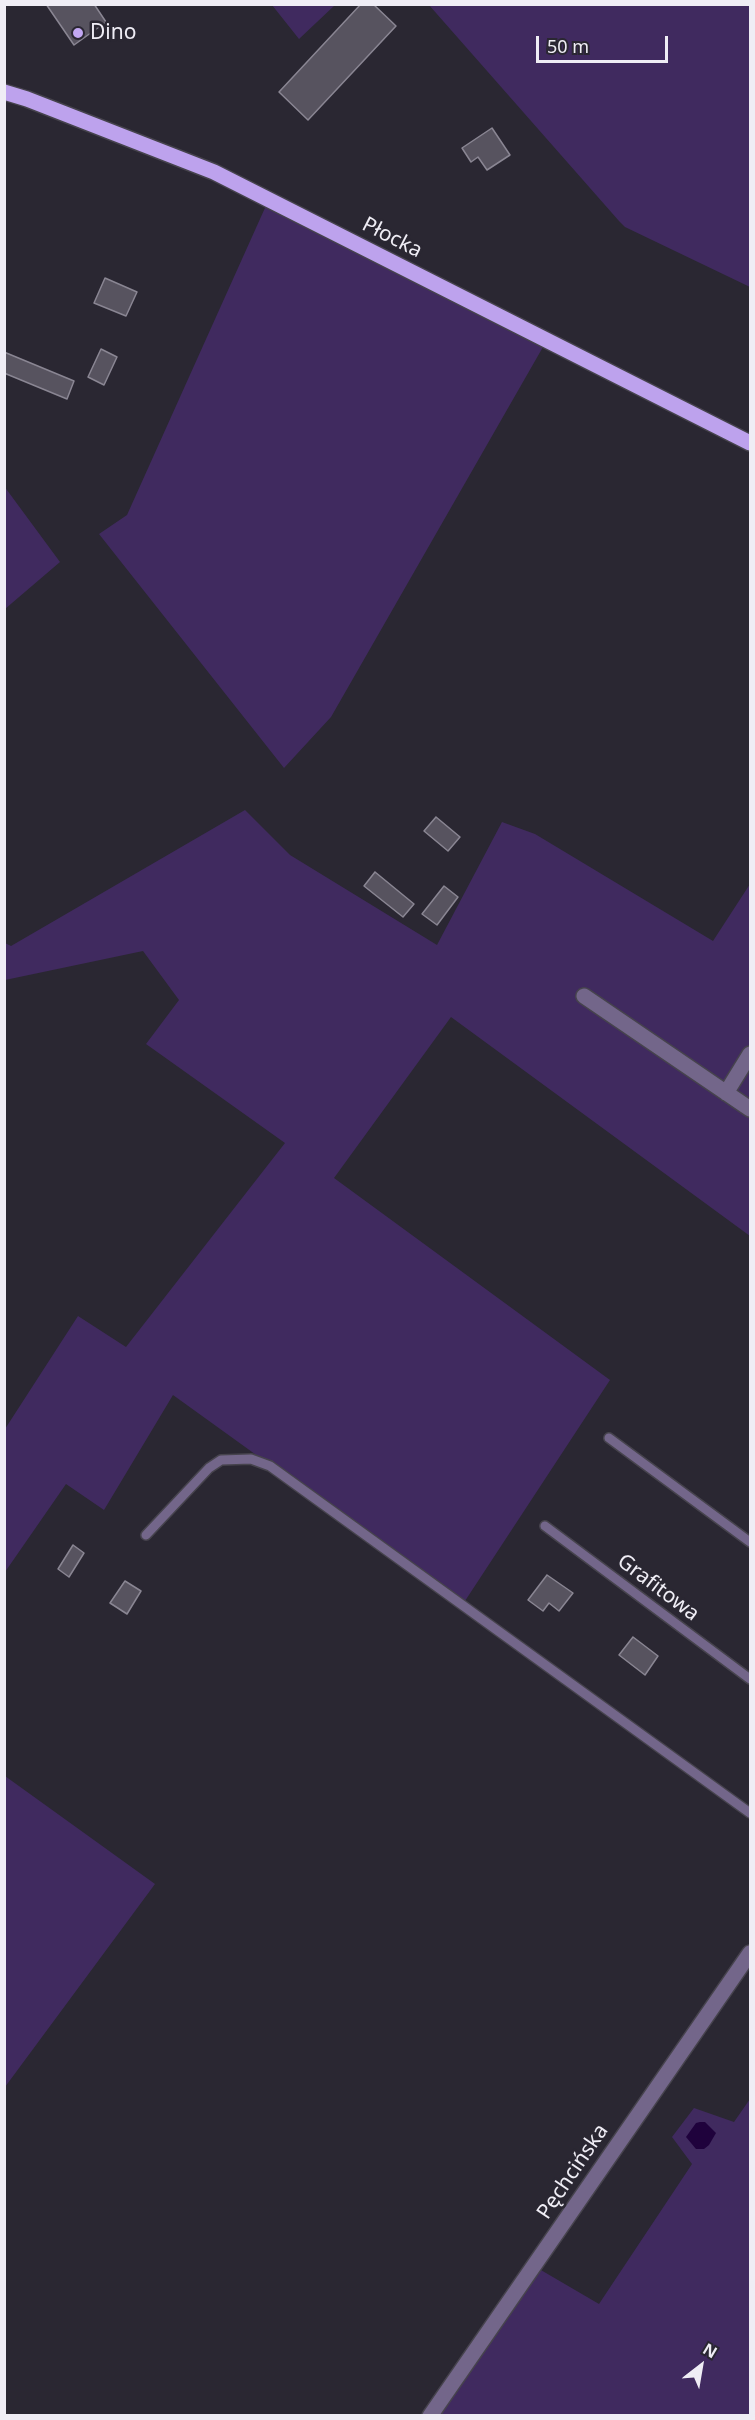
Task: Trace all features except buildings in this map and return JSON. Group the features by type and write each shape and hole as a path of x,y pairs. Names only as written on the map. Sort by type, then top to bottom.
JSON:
{"main road":[{"name":"Płocka","path":"4,92 214,172 750,443"}],"street":[{"path":"584,996 750,1109"},
{"path":"726,1092 750,1054"},
{"name":"Pęchcińska","path":"430,2415 750,1953"}],"lane":[{"path":"609,1438 750,1542"},
{"path":"146,1535 209,1468 221,1460 251,1459 270,1466 750,1814"},
{"name":"Grafitowa","path":"545,1526 750,1679"}],"shaded area":[{"path":"272,5 335,5 299,39"},
{"path":"429,5 750,5 750,287 625,227"},
{"path":"269,199 547,340 331,717 284,768 99,534 127,515"},
{"path":"4,486 60,562 5,609 4,609"},
{"path":"245,810 290,855 437,945 502,822 535,834 713,941 750,884 750,1236 451,1017 334,1178 610,1380 463,1604 173,1395 104,1510 66,1484 5,1572 5,1429 78,1316 126,1347 285,1143 146,1044 179,1000 143,951 5,980 5,943 11,946"},
{"path":"5,1776 155,1884 5,2087"},
{"path":"750,2099 750,2415 430,2416 534,2266 599,2304 692,2164 672,2137 694,2108 734,2122"},
{"path":"705,2122 716,2133 704,2149 696,2149 686,2137 696,2123"}],"place":[{"name":"Dino","path":"78,33"}]}
